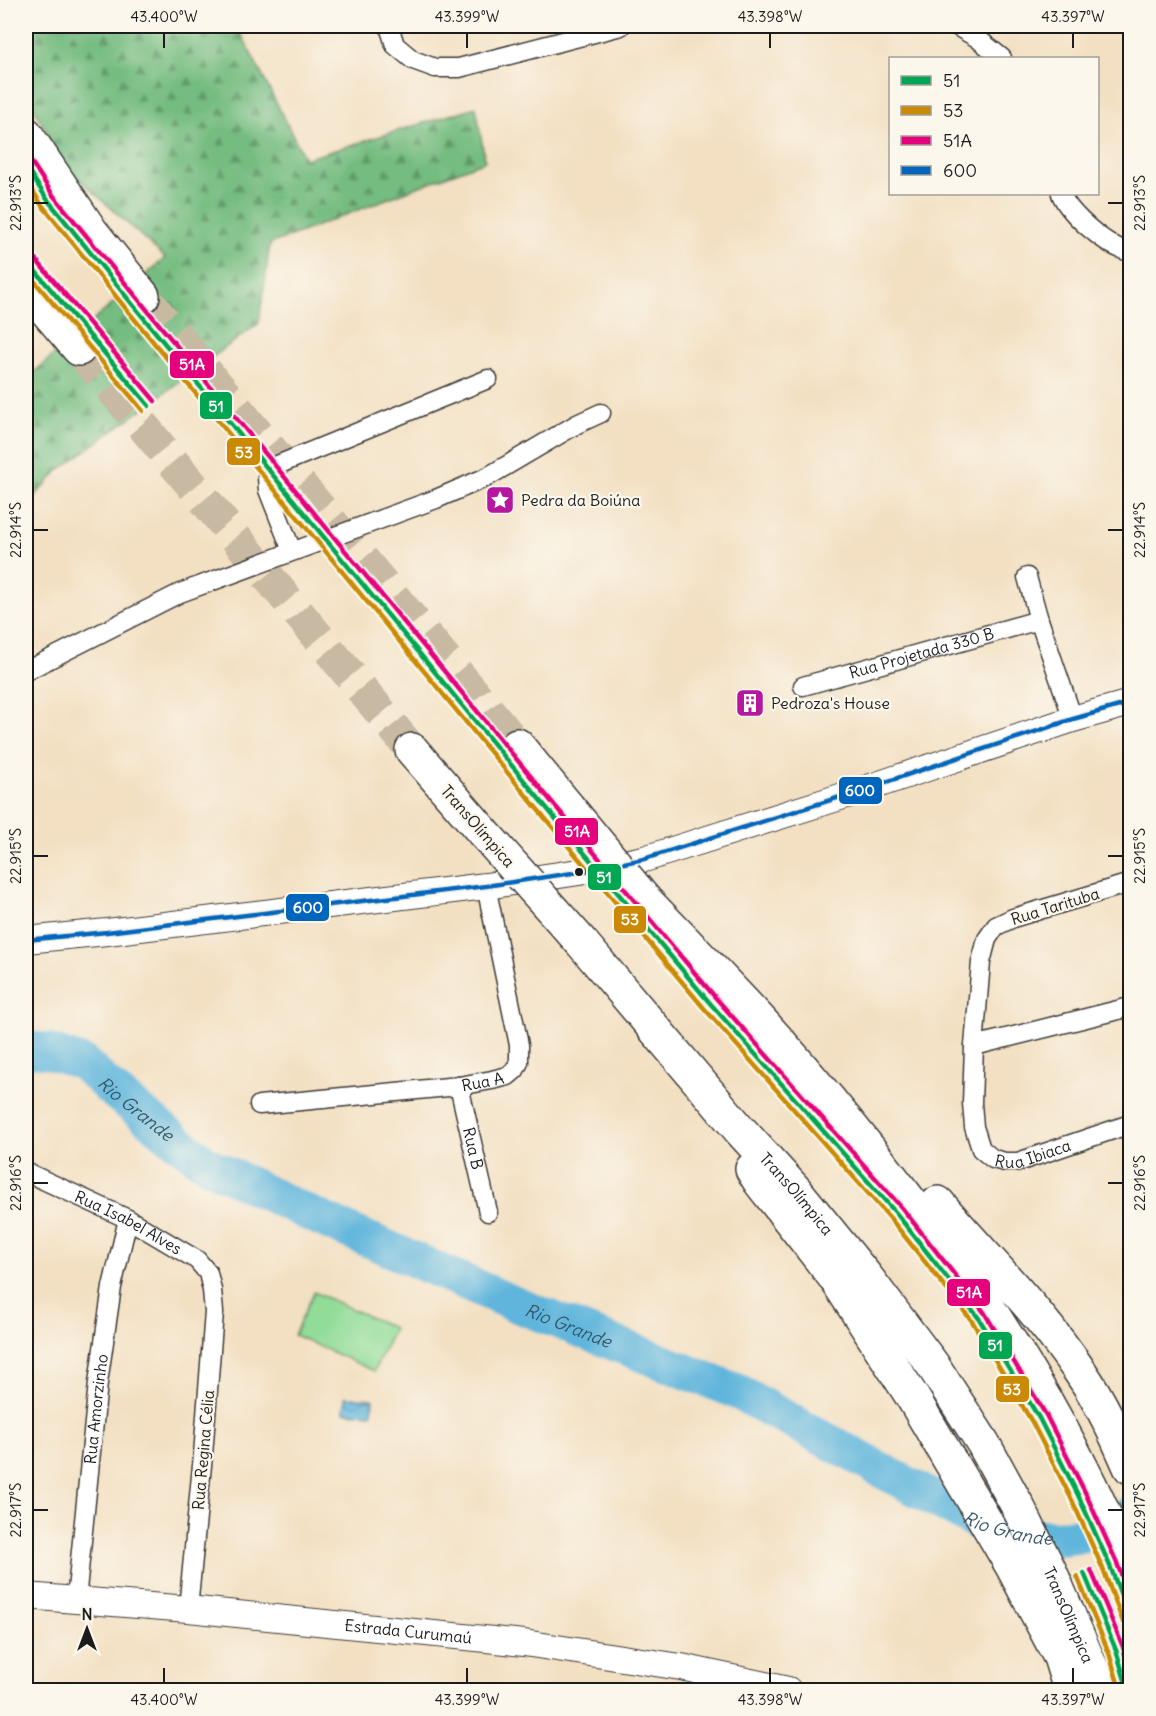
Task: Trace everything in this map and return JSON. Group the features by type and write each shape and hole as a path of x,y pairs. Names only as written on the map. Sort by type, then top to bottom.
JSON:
{"highway":[{"path":"26,134 91,231 143,296"},
{"path":"26,286 79,348"},
{"path":"517,745 645,900 759,1019 857,1133 954,1258 978,1291 1035,1382 1093,1490 1129,1570"},
{"name":"TransOlímpica","path":"412,750 582,943 740,1130 796,1191 867,1278 925,1356 983,1443 1017,1505 1050,1571 1101,1690"},
{"path":"704,962 749,994 1047,1327 1082,1374 1113,1428 1131,1467"},
{"path":"740,1130 750,1166 836,1279 913,1398 1012,1566 1060,1657 1068,1690"}],"street":[{"path":"389,26 395,45 413,60 435,68 459,68 621,26"},
{"path":"956,26 977,38 1001,57"},
{"path":"1061,195 1065,203 1084,224 1121,250 1131,252"},
{"path":"292,551 268,490 267,477 275,466 488,379"},
{"path":"26,671 180,593 436,499 487,477 577,424 601,413"},
{"path":"1027,577 1039,620 1073,719"},
{"name":"Rua Projetada 330 B","path":"802,686 1039,620"},
{"path":"26,940 486,886 645,859 1073,719 1131,703"},
{"name":"Rua Tarituba","path":"972,1103 981,962 987,939 996,926 1013,918 1131,883"},
{"name":"Rua A","path":"259,1105 459,1086 508,1076 515,1070 519,1062 519,1045 486,886"},
{"path":"974,1046 1131,1007"},
{"name":"Rua B","path":"459,1086 488,1212"},
{"name":"Rua Ibiaca","path":"972,1103 974,1127 981,1149 993,1159 1005,1162 1018,1162 1131,1124"},
{"name":"Rua Isabel Alves","path":"26,1172 128,1219 197,1260 208,1273 213,1290"},
{"name":"Rua Amorzinho","path":"76,1600 98,1383 112,1287 128,1219"},
{"name":"Rua Regina Célia","path":"188,1609 203,1455 214,1312 213,1290"},
{"name":"Estrada Curumaú","path":"26,1596 188,1609 534,1644 681,1666 788,1690"}],"green space":[{"path":"26,26 237,26 305,159 476,107 485,161 270,244 259,323 58,471 26,506 26,379 165,258 63,164 26,93"},
{"path":"314,1292 394,1328 374,1371 294,1335"}],"water":[{"path":"345,1397 373,1399 372,1414 344,1412"}],"waterway":[{"name":"Rio Grande","path":"26,1049 47,1051 83,1063 111,1089 205,1163 308,1213 517,1305 736,1391 975,1521 1016,1533 1054,1538 1091,1533 1130,1514"}],"tunnel":[{"path":"143,296 517,745"},
{"path":"79,349 412,750"}],"transit line":[{"name":"51A","path":"32,163 53,195 551,801 715,997 902,1208 984,1312 1046,1415 1085,1492 1117,1563 1130,1599"},
{"name":"51","path":"26,167 47,199 133,305 545,806 709,1002 896,1213 978,1317 1039,1418 1078,1495 1110,1566 1130,1619"},
{"name":"53","path":"26,180 41,204 127,310 539,811 703,1007 890,1218 972,1321 1032,1422 1071,1498 1103,1569 1123,1622"},
{"name":"51A","path":"32,255 155,401"},
{"name":"51","path":"26,260 149,406"},
{"name":"53","path":"26,271 143,411"},
{"name":"600","path":"26,940 486,886 579,872 644,859 856,792 1073,719 1130,703"},
{"name":"51A","path":"1091,1570 1123,1647 1130,1672"},
{"name":"51","path":"1084,1573 1116,1650 1128,1690"},
{"name":"53","path":"1077,1576 1109,1653 1120,1690"}],"place":[{"name":"Pedra da Boiúna","path":"500,500"},
{"name":"Pedroza's House","path":"750,703"}]}
